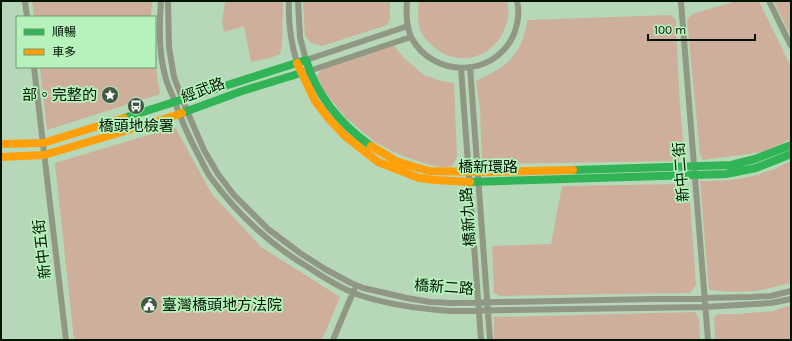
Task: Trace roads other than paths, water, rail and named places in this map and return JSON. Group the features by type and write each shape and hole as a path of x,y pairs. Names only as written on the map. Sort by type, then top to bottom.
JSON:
{"street":[{"path":"25,1 27,16"},
{"path":"161,1 161,50 166,79 175,103 183,113"},
{"name":"橋新二路","path":"168,1 169,47 174,77 183,100 183,113 196,151 210,177 228,200 263,235 294,259 323,277 353,292 407,307 436,310 479,311 705,307 771,303 791,299"},
{"name":"橋新環路","path":"289,1 288,11 292,47 301,74 315,101 345,136 378,162 419,178 478,182 695,176 732,173 757,168 791,154"},
{"name":"橋新環路","path":"298,1 300,37 309,70 323,98 335,115 351,130 380,152 420,170 434,172 478,173 731,165 755,159 791,145"},
{"path":"407,1 406,13 408,26 411,37 418,47 427,56 437,62 461,68 483,64 494,58 504,49 511,39 516,27 518,14 517,1"},
{"path":"769,1 791,46"},
{"name":"新中二街","path":"681,2 708,340"},
{"name":"經武路","path":"1,144 43,143 175,103 408,26"},
{"name":"經武路","path":"1,156 44,155 183,113 242,91 301,74 309,70 411,37"},
{"name":"橋新九路","path":"470,67 490,340"},
{"path":"34,68 43,143"},
{"name":"橋新九路","path":"461,68 481,340"},
{"name":"橋新二路","path":"183,113 218,174 234,195 268,230 325,269 363,288 430,302 452,303 766,296 791,291"},
{"name":"新中五街","path":"43,143 66,340"},
{"path":"333,340 357,285"}],"place":[{"name":"部。完整的","path":"110,95"},
{"name":"橋頭地檢署","path":"136,106"},
{"name":"臺灣橋頭地方法院","path":"149,305"}]}
